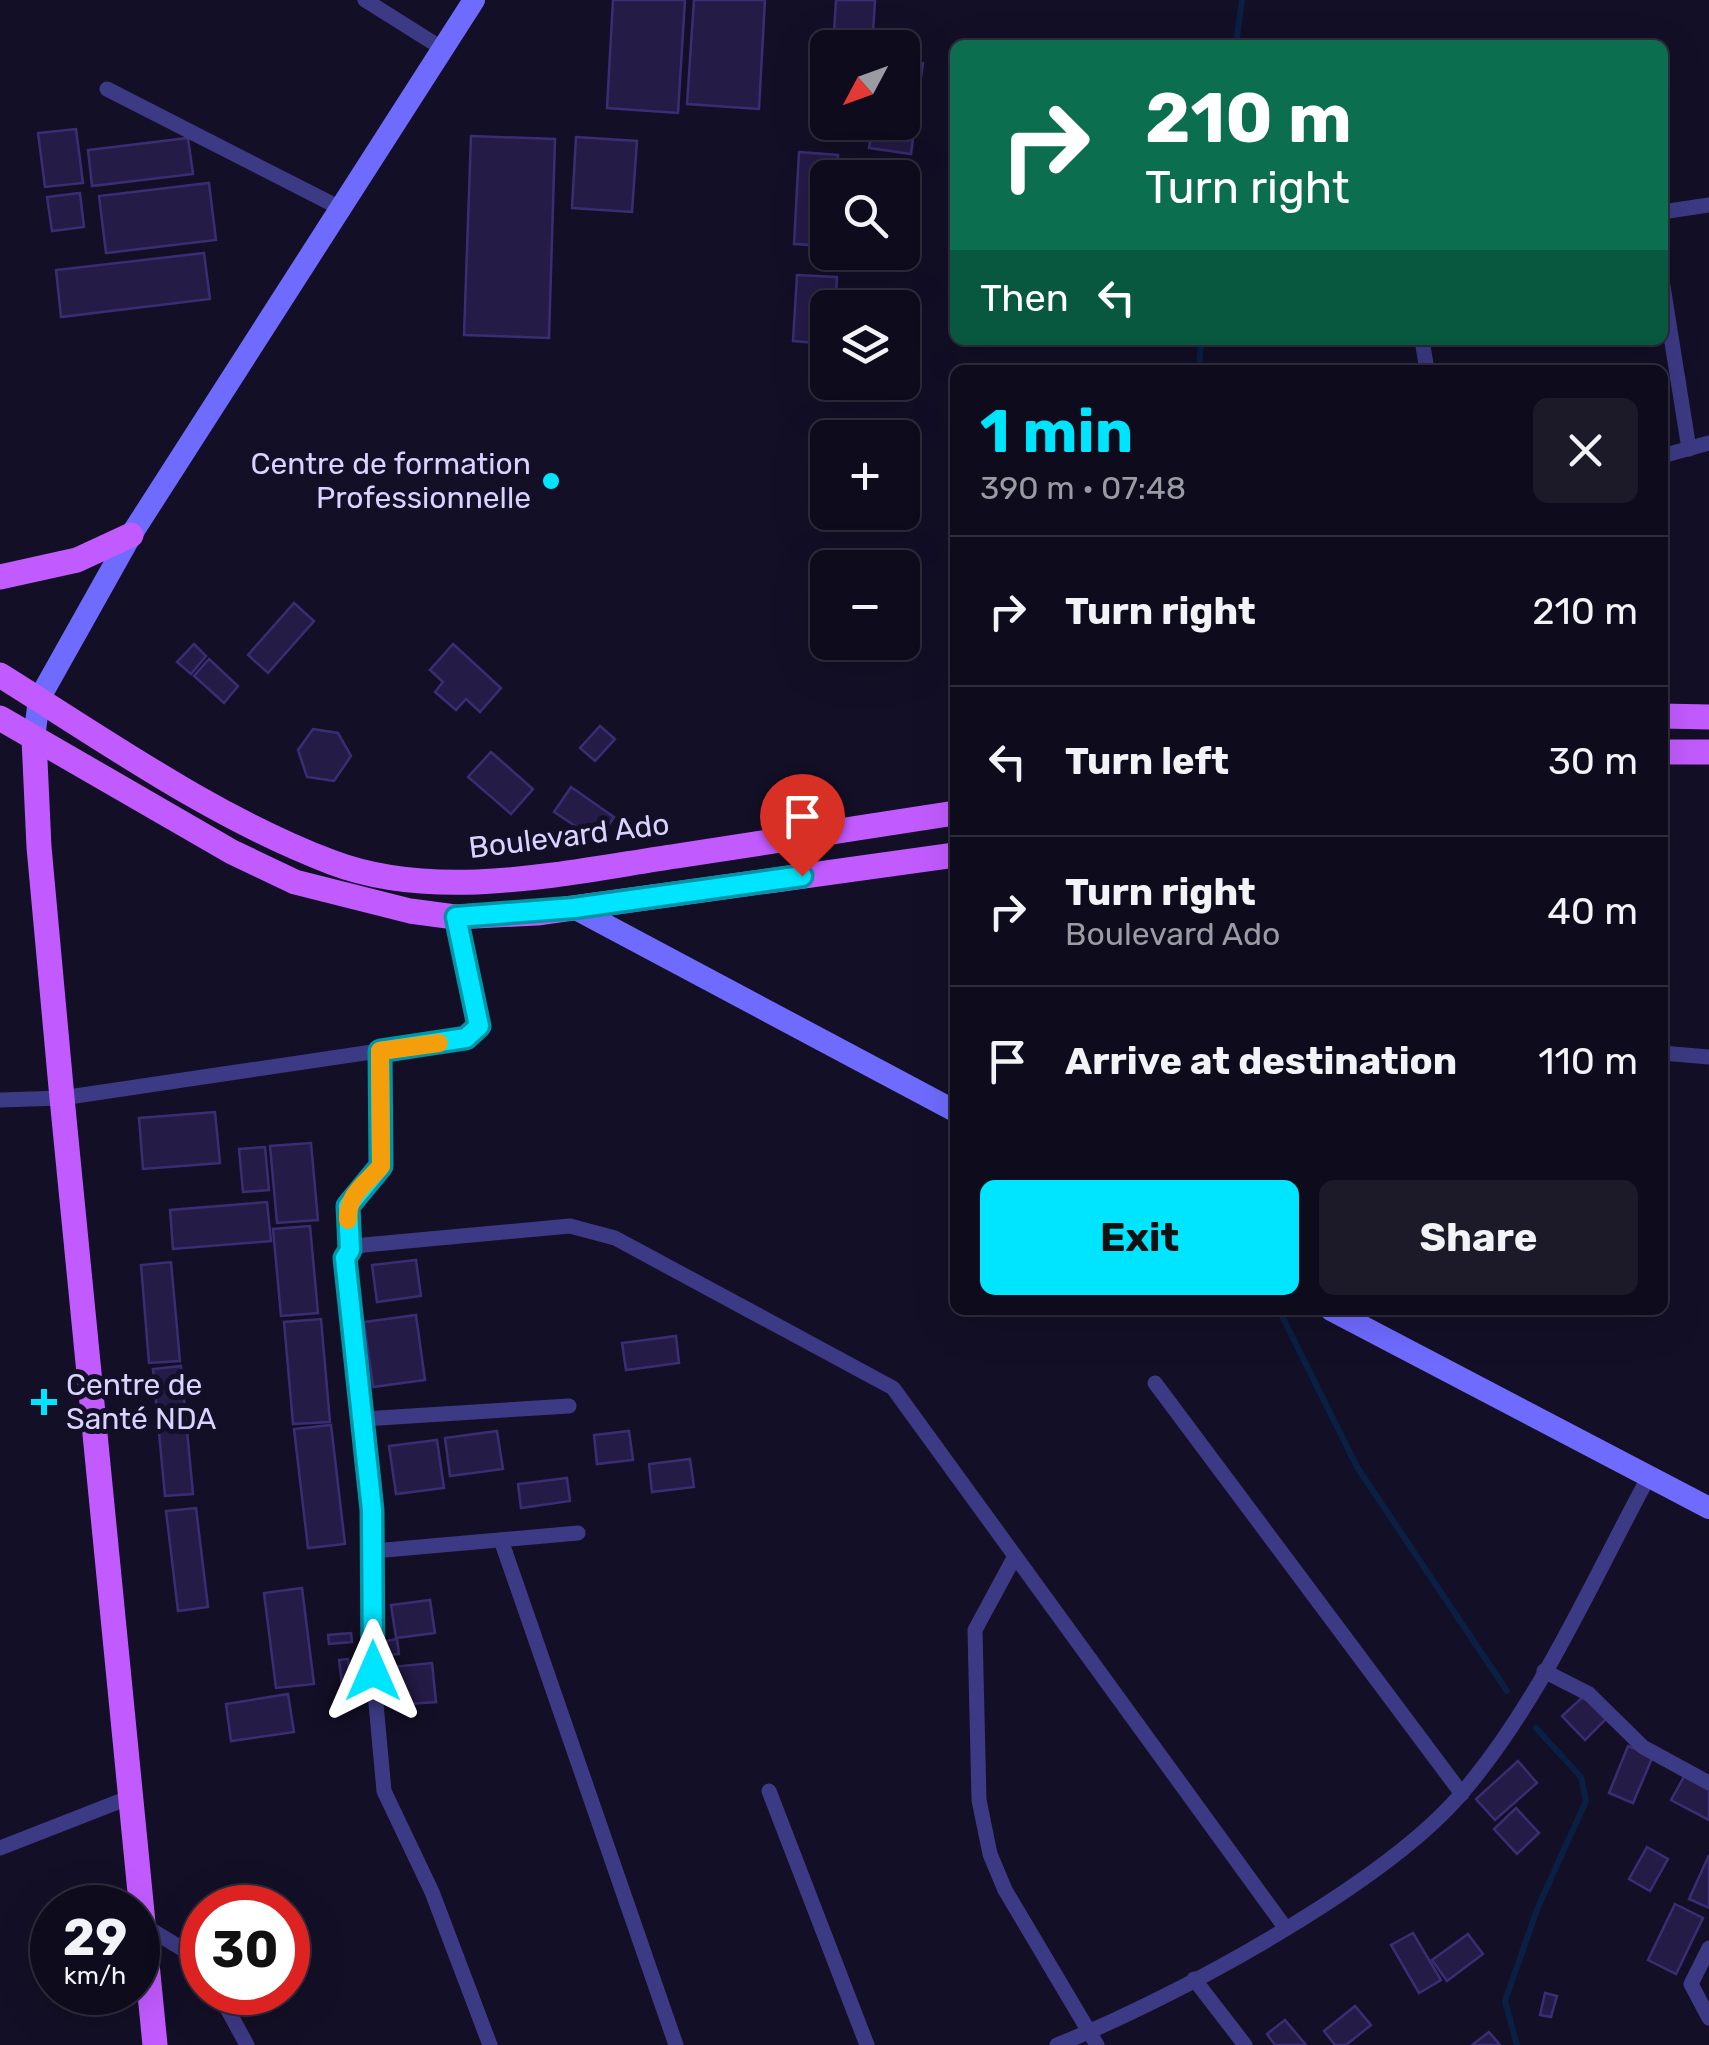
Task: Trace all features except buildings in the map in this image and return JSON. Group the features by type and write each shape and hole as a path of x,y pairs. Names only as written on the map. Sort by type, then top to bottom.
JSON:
{"main road":[{"path":"138,1885 39,847 34,739 39,699 131,535 474,0"},
{"path":"0,577 77,560 131,535"},
{"name":"Boulevard Ado","path":"0,675 171,781 333,863 442,882 498,883 950,814"},
{"path":"1668,716 1709,717"},
{"path":"0,718 232,852 295,882 410,911 456,917 574,908 950,856"},
{"path":"1668,752 1709,752"},
{"path":"574,908 950,1107"},
{"path":"1340,1315 1709,1508"},
{"path":"152,2015 155,2045"}],"street":[{"path":"365,0 443,49"},
{"path":"107,89 342,209"},
{"path":"1668,211 1709,205"},
{"path":"1668,319 1688,449"},
{"path":"1668,454 1709,442"},
{"path":"0,1100 62,1098 466,1038 479,1026 456,917"},
{"path":"380,1051 381,1166 348,1206 350,1250 345,1268 374,1550 373,1671 384,1791 432,1892 490,2045"},
{"path":"1668,1053 1709,1057"},
{"path":"350,1250 364,1245 570,1226 615,1238 893,1388 1284,1926"},
{"path":"1155,1383 1462,1794"},
{"path":"362,1419 569,1406"},
{"path":"1057,2045 1093,2039 1284,1926 1370,1872 1462,1794 1544,1671 1648,1478"},
{"path":"374,1550 578,1533"},
{"path":"501,1540 676,2045"},
{"path":"1016,1556 975,1630 979,1800 990,1854 1004,1890 1093,2039"},
{"path":"1544,1671 1589,1694 1644,1747 1709,1783"},
{"path":"768,1791 867,2045"},
{"path":"0,1848 128,1798"},
{"path":"1709,1948 1691,1984 1709,2018"},
{"path":"1194,1979 1245,2045"},
{"path":"231,2015 247,2045"}],"waterway":[{"path":"1237,40 1242,0"},
{"path":"1199,365 1201,345"},
{"path":"1281,1315 1357,1467 1507,1691"},
{"path":"1517,2045 1505,2001 1538,1907 1586,1801 1581,1777 1536,1728"}],"slow traffic":[{"path":"348,1220 348,1206 355,1192 381,1166 380,1051 439,1043"}],"place":[{"name":"Centre de formation Professionnelle","path":"551,481"},
{"name":"Centre de Santé NDA","path":"44,1402"}],"route":[{"path":"373,1671 372,1510 345,1258 350,1250 348,1206 355,1192 381,1166 380,1051 466,1038 479,1026 456,917 574,908 802,876"}]}
